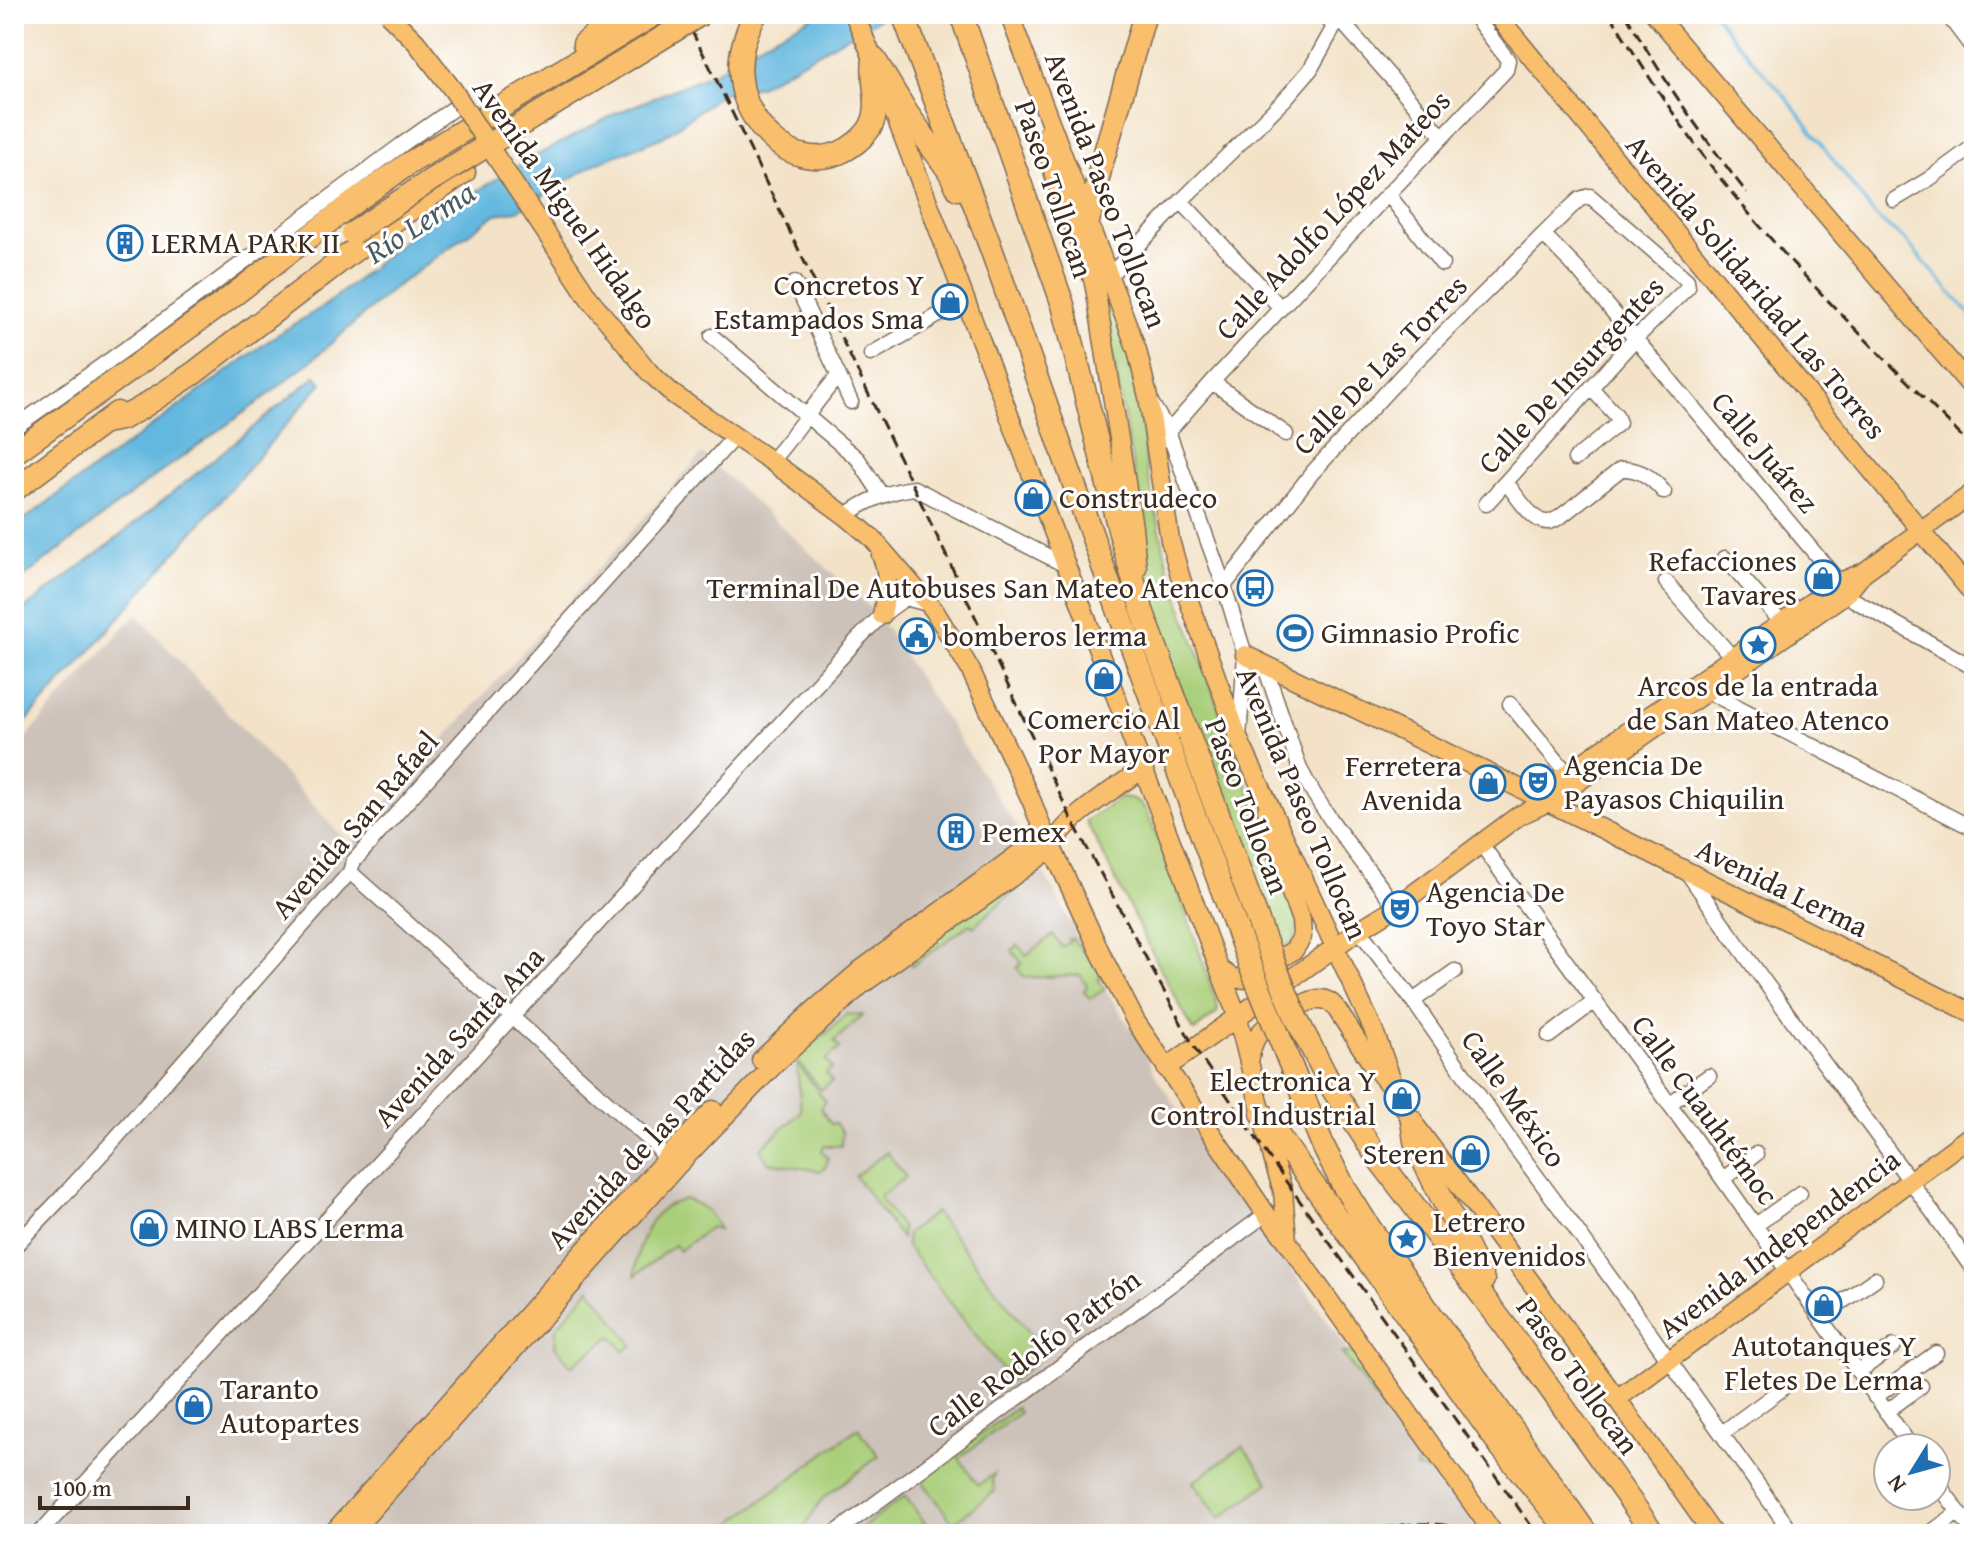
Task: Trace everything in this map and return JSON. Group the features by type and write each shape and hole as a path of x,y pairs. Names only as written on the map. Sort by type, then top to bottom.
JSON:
{"highway":[{"path":"330,205 392,161 582,46 620,14"},
{"path":"14,453 227,300 408,164 655,14"},
{"path":"14,490 353,233 431,180 701,14"},
{"path":"105,422 121,419 141,408 194,373 382,229 464,172 674,47 711,14"},
{"path":"756,14 746,34 740,66 744,94 765,132 798,156 819,158 837,154 854,145 867,132 876,109 869,50"},
{"name":"Paseo Tollocan","path":"961,14 1063,305 1142,610 1297,1020 1334,1091 1377,1157 1509,1331 1654,1534"},
{"path":"1088,222 1145,14"},
{"name":"Paseo Tollocan","path":"904,17 992,251 1120,615 1250,965 1324,1148 1360,1214 1587,1534"},
{"path":"869,50 907,113 949,171 992,251"},
{"path":"1262,1113 1501,1447 1572,1534"},
{"path":"1412,1121 1415,1141 1423,1160 1509,1331"}],"main road":[{"name":"Avenida Miguel Hidalgo","path":"388,14 416,42 461,103 589,298 649,372 674,395 846,516 872,538 934,610 970,669 1102,956 1131,1012 1166,1068"},
{"path":"854,14 1238,1018 1283,1191 1287,1241"},
{"name":"Avenida Paseo Tollocan","path":"1009,14 1137,350 1148,397 1170,540 1181,579 1239,740 1374,1031 1398,1097 1412,1121 1713,1534"},
{"name":"Avenida Solidaridad Las Torres","path":"1496,14 1974,595"},
{"path":"1655,14 1974,390"},
{"path":"1049,119 1051,162 1093,279 1098,304 1133,527 1142,610"},
{"path":"1494,1534 1166,1068 1396,907 1542,799 1707,691 1769,641 1974,492"},
{"path":"872,538 886,565 888,576 882,615"},
{"path":"1542,799 1567,773 1733,658 1769,641 1782,623 1844,587"},
{"name":"Avenida Lerma","path":"1245,655 1974,1014"},
{"name":"Avenida de las Partidas","path":"350,1534 676,1167 786,1053 860,986 1051,841 1072,820 1144,768"},
{"path":"1221,970 1232,978 1247,979 1294,950 1302,937 1301,920 1269,834 1267,798"},
{"name":"Avenida de las Partidas","path":"332,1534 666,1159 789,1032 895,944 1051,841"},
{"path":"1249,1060 1256,1038 1268,1025 1312,1000 1326,1000 1339,1012 1372,1064 1398,1097"},
{"name":"Avenida Independencia","path":"1617,1399 1974,1133"}],"street":[{"path":"1324,14 1342,21 1442,136"},
{"name":"Calle Adolfo López Mateos","path":"1155,447 1212,382 1506,70 1508,60 1473,14"},
{"path":"1947,14 1974,50"},
{"path":"1109,276 1300,83 1342,21"},
{"path":"14,428 461,103"},
{"path":"1894,200 1974,146"},
{"path":"1388,194 1442,264"},
{"name":"Calle De Las Torres","path":"1224,586 1312,473 1405,372 1580,199 1590,196 1687,280"},
{"path":"1181,201 1281,308"},
{"path":"137,363 157,338 330,205"},
{"name":"Calle Juárez","path":"1544,235 1577,269 1859,604 1974,668"},
{"name":"Calle De Insurgentes","path":"1486,504 1635,339 1686,290 1687,280"},
{"path":"795,283 851,402"},
{"path":"871,354 965,300"},
{"path":"712,336 858,459 882,496"},
{"path":"771,461 838,376"},
{"path":"1212,382 1286,434"},
{"path":"1575,459 1619,423 1616,415 1591,388"},
{"path":"1148,397 1168,431 1224,586 1245,655 1239,740"},
{"name":"Avenida San Rafael","path":"14,1247 105,1149 350,872 353,862 735,436"},
{"path":"1506,482 1527,510 1544,523 1554,520 1621,469 1633,468 1648,476 1664,492"},
{"path":"846,516 882,496 914,488 1065,565"},
{"path":"1725,558 1782,623"},
{"path":"1666,582 1733,658"},
{"name":"Avenida Santa Ana","path":"39,1534 843,655 882,615 905,598 928,604"},
{"path":"1264,664 1306,781 1396,907"},
{"path":"1707,691 1974,829"},
{"path":"1510,704 1567,773"},
{"name":"Calle Cuauhtémoc","path":"1481,844 1756,1225 1900,1432"},
{"path":"1686,871 1974,1271"},
{"path":"350,872 654,1144 666,1159"},
{"name":"Calle México","path":"1359,930 1413,1001 1793,1534"},
{"path":"1413,1001 1455,971"},
{"path":"1549,1036 1595,1001"},
{"path":"1669,1104 1709,1076"},
{"path":"1723,1179 1756,1154"},
{"path":"1756,1225 1800,1193"},
{"name":"Calle Rodolfo Patrón","path":"834,1534 1266,1214"},
{"path":"1820,1317 1875,1279"},
{"path":"1858,1372 1894,1346"},
{"path":"1875,1397 1936,1353"},
{"path":"1886,1412 1921,1386"},
{"path":"1722,1433 1782,1389"},
{"path":"1952,1503 1974,1533"},
{"path":"1929,1534 1959,1512"}],"shaded area":[{"path":"702,454 876,613 1029,845 1109,995 1142,1045 1155,1075 1480,1534 14,1534 14,751 136,614 349,844"}],"green space":[{"path":"1103,281 1135,360 1147,471 1170,575 1298,923 1293,941 1280,949 1150,610 1134,473 1105,311"},
{"path":"1120,798 1137,802 1148,814 1218,1007 1217,1013 1194,1031 1086,821"},
{"path":"1016,878 1021,885 973,927 970,924 912,966 909,963 936,934"},
{"path":"1053,935 1062,947 1072,938 1086,955 1093,954 1105,978 1098,979 1105,989 1090,999 1084,991 1087,985 1080,975 1025,978 1017,968 1022,963 1012,951 1018,945 1026,955"},
{"path":"846,1014 863,1015 834,1041 840,1048 826,1060 832,1068 826,1073 832,1081 821,1090 795,1058 802,1048 823,1037"},
{"path":"797,1063 825,1101 820,1108 842,1133 841,1146 824,1146 822,1151 828,1158 826,1166 820,1171 768,1162 760,1149 801,1112"},
{"path":"887,1152 906,1177 879,1197 902,1228 901,1238 855,1176"},
{"path":"685,1199 706,1210 719,1230 711,1227 679,1251 674,1245 635,1276 639,1249 650,1224 663,1208"},
{"path":"935,1212 1046,1354 1011,1381 906,1245 907,1234"},
{"path":"590,1288 633,1345 624,1351 612,1336 571,1366 555,1346 556,1328"},
{"path":"1342,1353 1355,1353 1444,1475 1416,1469 1419,1452 1413,1451"},
{"path":"1016,1408 1019,1413 959,1458 978,1485 994,1474 995,1491 953,1523 921,1479"},
{"path":"858,1428 879,1456 822,1499 805,1527 795,1534 717,1534"},
{"path":"1243,1446 1269,1483 1220,1518 1193,1482"},
{"path":"905,1496 933,1534 854,1534"}],"water":[{"path":"818,14 887,14 759,86 723,93 663,137 597,163 517,211 496,214 394,288 260,401 143,485 14,585 14,527 278,334 324,306 433,218 526,161 617,113 713,73 761,43"},
{"path":"316,376 322,383 14,735 14,617 117,538"}],"waterway":[{"path":"1715,14 1786,97 1876,217 1906,241 1974,319"}],"railway":[{"path":"683,14 1072,820 1194,1047 1537,1534"},
{"path":"1610,14 1674,115 1746,210 1829,302 1974,449"},
{"path":"1626,14 1683,106 1747,193"},
{"path":"1365,1534 1409,1524 1454,1527 1483,1534"}],"place":[{"name":"LERMA PARK II","path":"125,243"},
{"name":"Concretos Y Estampados Sma","path":"950,302"},
{"name":"Construdeco","path":"1033,498"},
{"name":"Refacciones Tavares","path":"1823,578"},
{"name":"Terminal De Autobuses San Mateo Atenco","path":"1255,588"},
{"name":"Gimnasio Profic","path":"1295,633"},
{"name":"bomberos lerma","path":"917,636"},
{"name":"Arcos de la entrada de San Mateo Atenco","path":"1758,645"},
{"name":"Comercio Al Por Mayor","path":"1104,678"},
{"name":"Agencia De Payasos Chiquilin","path":"1538,782"},
{"name":"Ferretera Avenida","path":"1488,783"},
{"name":"Pemex","path":"956,832"},
{"name":"Agencia De Toyo Star","path":"1400,909"},
{"name":"Electronica Y Control Industrial","path":"1402,1098"},
{"name":"Steren","path":"1471,1154"},
{"name":"MINO LABS Lerma","path":"149,1228"},
{"name":"Letrero Bienvenidos","path":"1407,1239"},
{"name":"Autotanques Y Fletes De Lerma","path":"1824,1305"},
{"name":"Taranto Autopartes","path":"194,1406"}],"water label":[{"name":"Río Lerma","path":"420,222"}]}
